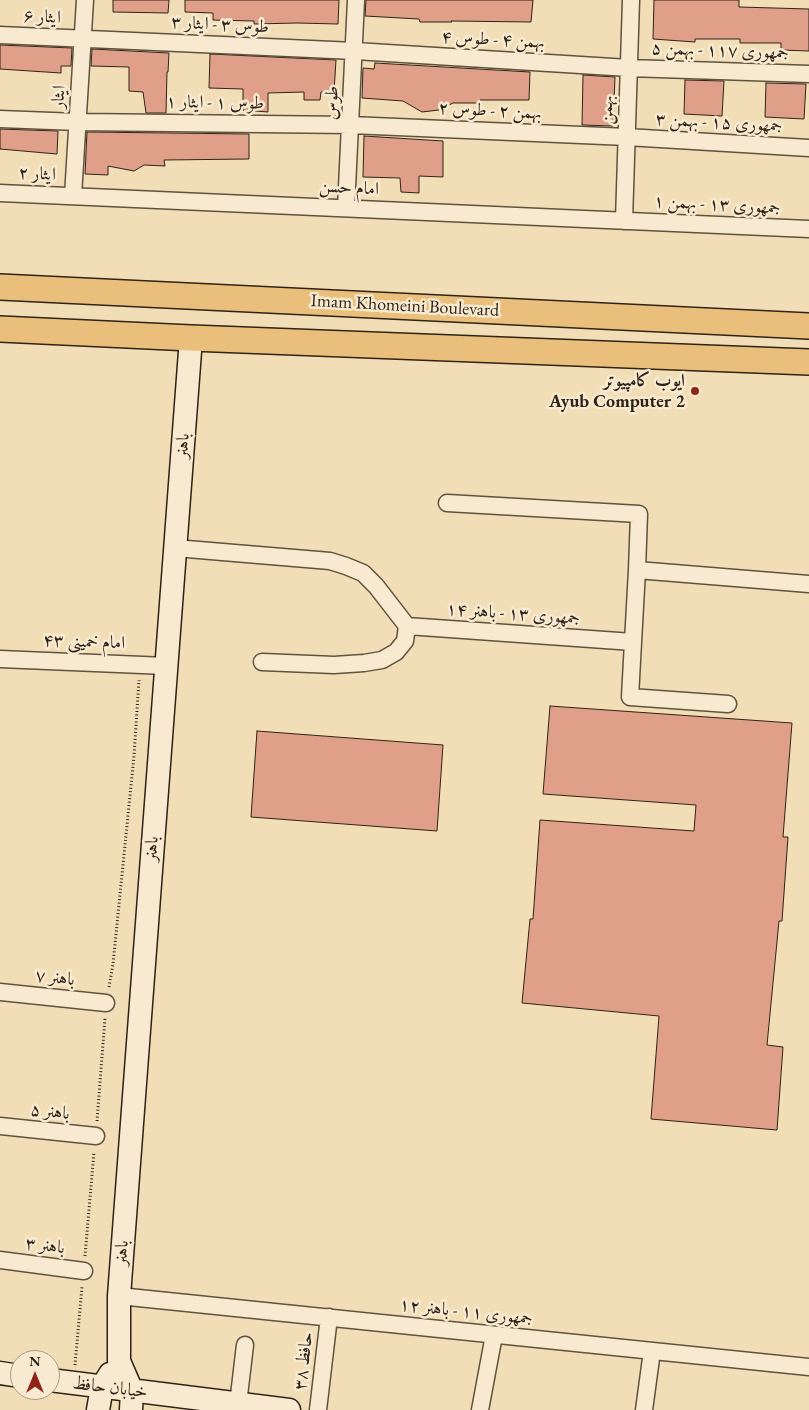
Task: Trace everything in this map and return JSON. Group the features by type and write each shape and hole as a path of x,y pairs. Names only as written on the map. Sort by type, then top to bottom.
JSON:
{"main road":[{"name":"Imam Khomeini Boulevard","path":"0,287 809,326"},
{"path":"0,329 809,362"},
{"name":"باهنر","path":"119,1361 119,1296 191,338"},
{"path":"98,1410 102,1387 119,1361"},
{"path":"119,1361 132,1401"},
{"name":"خیابان حافظ","path":"60,1381 102,1387 132,1401 238,1404 289,1410"}],"street":[{"name":"ایثار","path":"73,196 85,0"},
{"name":"طوس","path":"346,208 356,0"},
{"name":"بهمن","path":"624,221 631,0"},
{"name":"ایثار ۶","path":"0,34 83,38"},
{"name":"طوس ۳ - ایثار ۳","path":"83,38 355,51"},
{"name":"بهمن ۴ - طوس ۴","path":"355,51 629,68"},
{"name":"جمهوری ۱۱۷ - بهمن ۵","path":"629,68 809,74"},
{"name":"طوس ۱ - ایثار ۱","path":"0,119 78,122 351,125"},
{"name":"بهمن ۲ - طوس ۲","path":"351,125 626,137"},
{"name":"جمهوری ۱۵ - بهمن ۳","path":"626,137 809,148"},
{"name":"ایثار ۲","path":"0,193 73,196"},
{"name":"امام حسن","path":"73,196 624,221"},
{"name":"جمهوری ۱۳ - بهمن ۱","path":"624,221 809,229"},
{"path":"447,503 639,514 638,570 630,697 728,704"},
{"path":"175,548 330,561 346,566 363,573 370,579 407,626 405,641 396,652 382,660 334,664 262,662"},
{"path":"638,570 809,584"},
{"name":"جمهوری ۱۳ - باهنر ۱۴","path":"407,626 633,642"},
{"name":"امام خمینی ۴۳","path":"0,659 166,666"},
{"name":"باهنر ۷","path":"0,992 106,1003"},
{"name":"باهنر ۵","path":"0,1126 96,1136"},
{"name":"باهنر ۳","path":"0,1260 84,1271"},
{"name":"جمهوری ۱۱ - باهنر ۱۲","path":"119,1296 809,1367"},
{"name":"حافظ ۳۸","path":"318,1410 329,1317"},
{"path":"480,1410 494,1335"},
{"path":"238,1404 245,1345"},
{"path":"644,1410 652,1351"}],"path":[{"path":"74,1383 106,1003 113,964 134,756 140,664"}],"building":[{"path":"113,0 169,0 168,13 113,12"},
{"path":"185,0 339,0 338,24 254,24 254,21 213,20 213,13 185,12"},
{"path":"366,0 533,0 531,22 420,22 419,19 365,16"},
{"path":"654,0 739,0 739,7 809,9 809,51 781,50 781,43 740,43 740,39 695,39 695,42 653,39"},
{"path":"0,45 72,48 71,66 61,66 61,73 0,69"},
{"path":"92,49 169,53 166,113 146,113 143,92 129,91 129,67 91,66"},
{"path":"210,54 336,60 334,92 321,92 320,100 304,100 304,92 268,93 268,112 243,110 243,89 209,88"},
{"path":"375,63 530,72 529,100 480,100 481,103 453,103 439,110 422,112 403,101 362,98 363,68 374,69"},
{"path":"583,75 615,77 613,126 582,125"},
{"path":"685,80 724,81 722,116 684,114"},
{"path":"766,83 806,84 804,119 765,117"},
{"path":"0,129 58,131 57,154 0,149"},
{"path":"87,132 249,134 249,159 164,160 165,166 144,165 134,171 108,166 108,175 85,174"},
{"path":"364,136 443,141 443,177 419,176 419,193 401,192 400,178 363,177"},
{"path":"550,706 792,723 783,837 788,837 782,921 779,921 767,1045 783,1047 777,1130 651,1119 659,1016 522,1003 530,919 533,919 540,820 694,831 696,805 543,794"},
{"path":"257,731 443,745 437,831 251,817"}],"place":[{"name":"ایوب کامپیوتر Ayub Computer 2","path":"695,391"}]}
